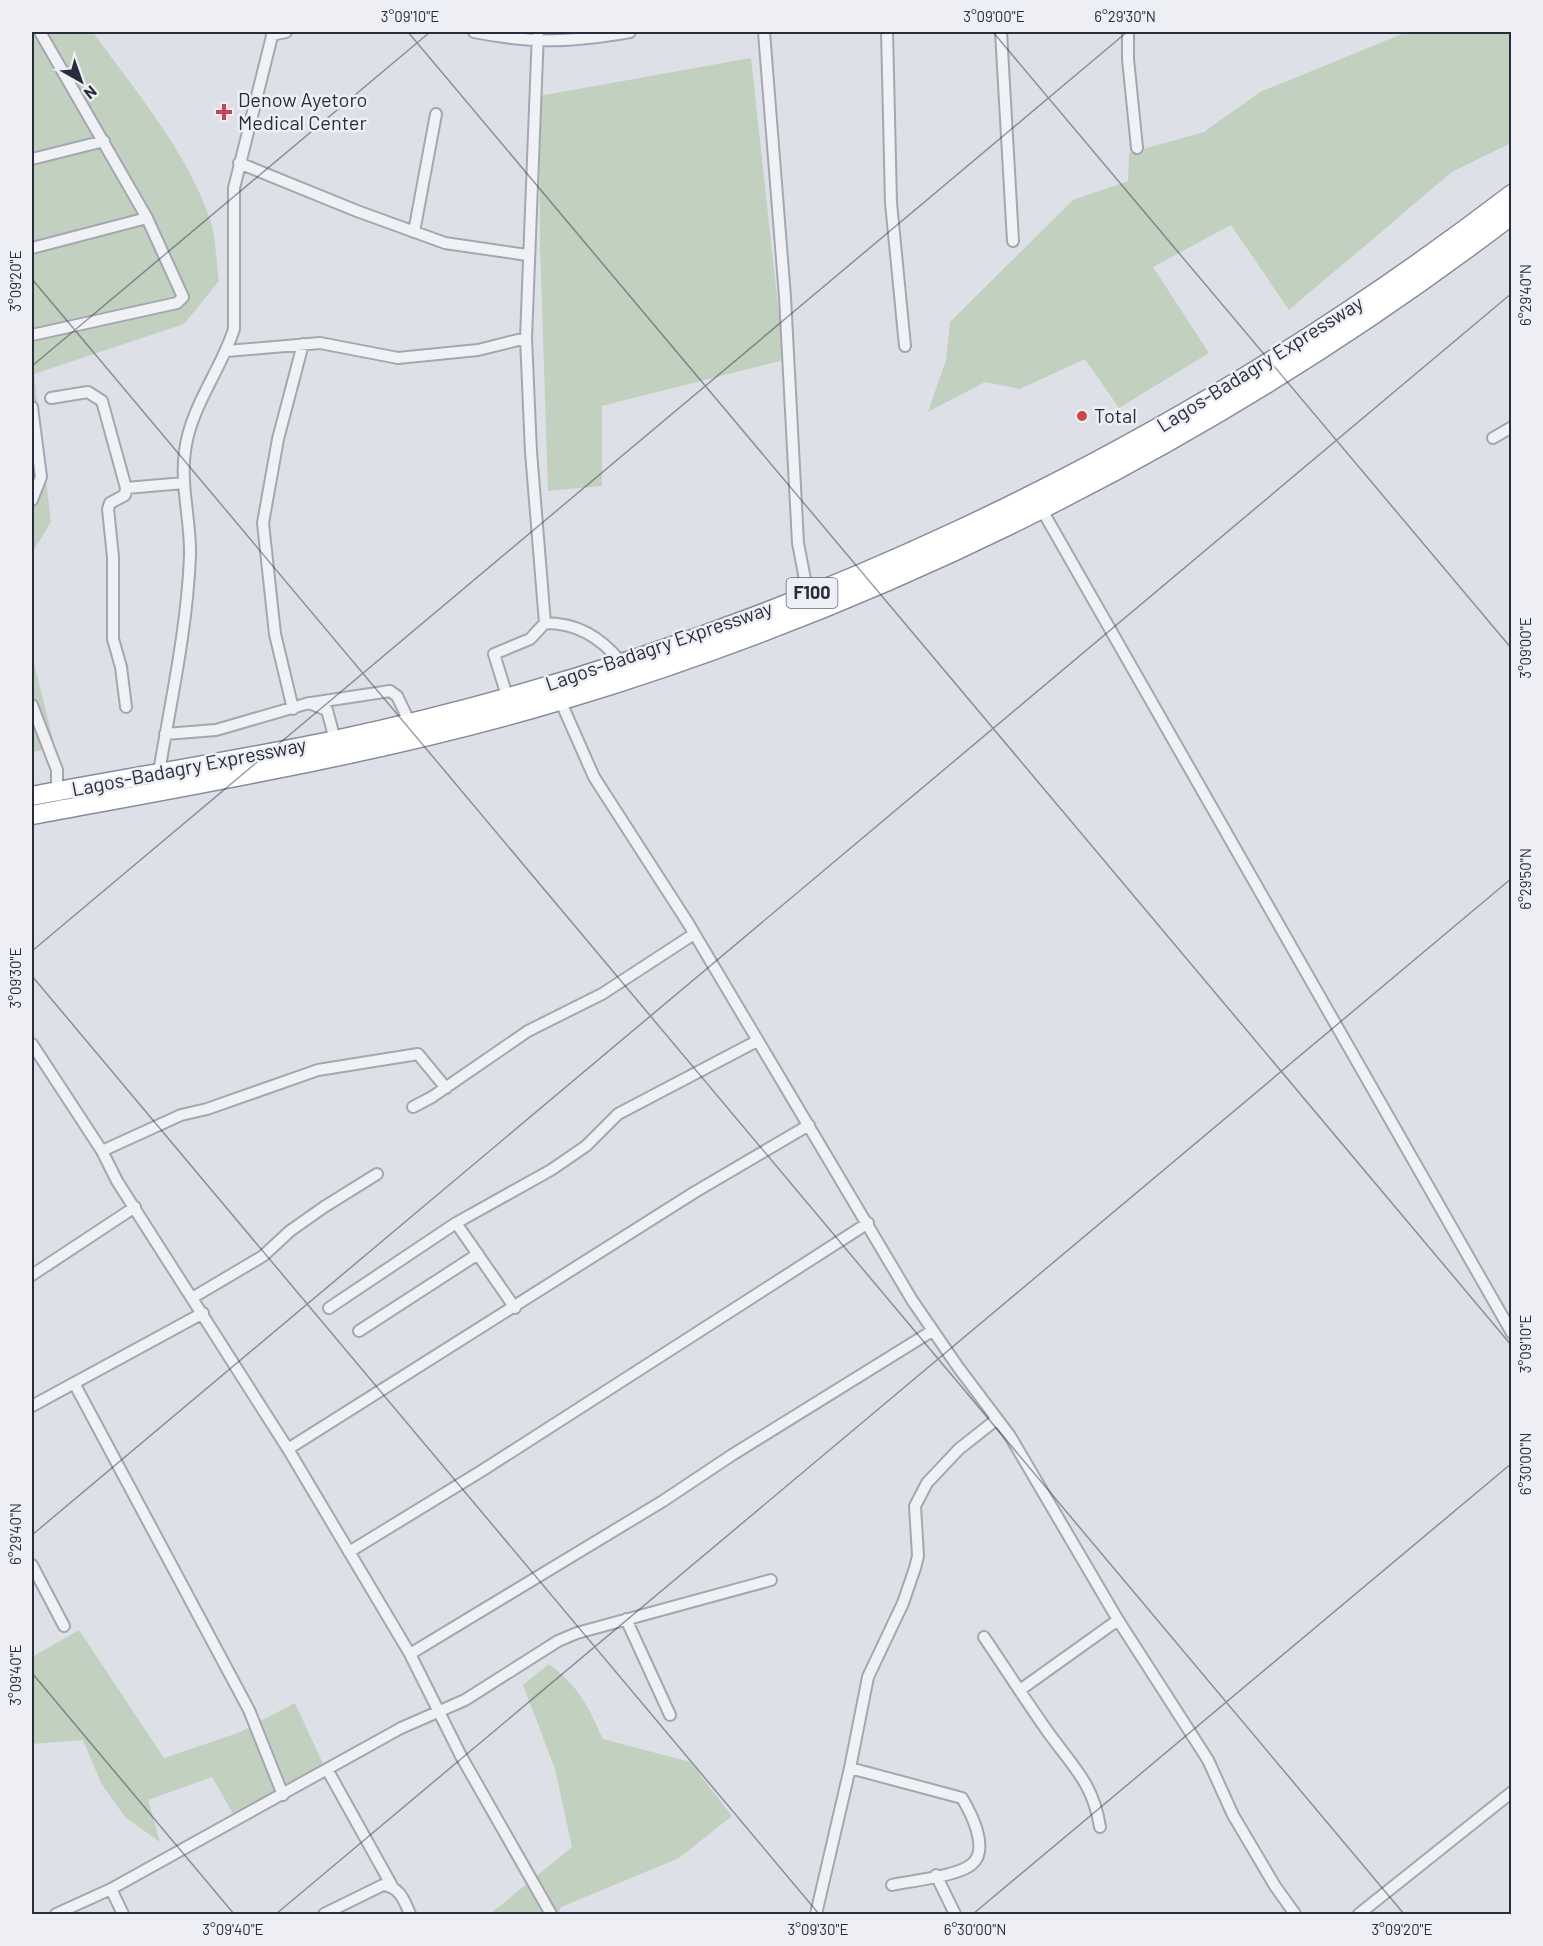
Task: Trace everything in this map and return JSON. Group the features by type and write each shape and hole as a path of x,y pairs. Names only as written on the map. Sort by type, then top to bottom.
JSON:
{"highway":[{"name":"Lagos-Badagry Expressway","path":"32,796 334,740 507,696 694,639 808,595 931,543 1105,458 1332,322 1446,244 1512,194"},
{"name":"Lagos-Badagry Expressway","path":"32,814 286,767 408,740 560,700 728,646 847,598 1042,510 1176,438 1265,386 1419,285 1509,222"}],"street":[{"path":"32,335 181,300 183,292 147,218 40,32"},
{"path":"159,772 180,655 190,554 184,483 185,450 194,416 227,351 234,329 234,188 272,33 286,32"},
{"path":"474,32 515,40 538,36 580,41 630,32"},
{"path":"764,32 788,344 798,543 801,572 808,595"},
{"path":"887,32 891,203 905,346"},
{"path":"1001,32 1013,241"},
{"path":"1128,32 1128,59 1137,148"},
{"path":"538,36 527,255 526,338 531,452 545,623"},
{"path":"414,232 436,114"},
{"path":"32,159 104,141"},
{"path":"239,163 357,212 446,243 527,255"},
{"path":"32,248 147,218"},
{"path":"227,351 320,343 398,358 478,350 526,338"},
{"path":"293,709 275,633 263,523 279,439 303,344"},
{"path":"51,398 88,392 102,401 126,488 125,495 110,503 108,509 113,557 113,639 122,667 126,707"},
{"path":"32,407 41,477 32,500"},
{"path":"1493,438 1512,427"},
{"path":"126,488 184,483"},
{"path":"1042,510 1512,1333"},
{"path":"507,696 494,654 530,639 545,623 564,623 585,631 608,646 620,661"},
{"path":"165,734 216,730 309,703 390,691 397,696 409,721"},
{"path":"560,700 594,777 694,934 932,1331 1010,1436 1118,1620 1208,1760 1233,1815 1275,1886 1295,1914"},
{"path":"309,703 327,710 334,740"},
{"path":"32,705 57,770 57,791"},
{"path":"413,1107 446,1088 528,1031 602,994 694,934"},
{"path":"329,1308 456,1222 566,1160 586,1146 618,1114 757,1041"},
{"path":"32,1044 102,1151 288,1449 410,1654 461,1756 551,1914"},
{"path":"102,1151 181,1115 207,1109 318,1070 377,1058 418,1054 446,1088"},
{"path":"288,1449 515,1308 695,1192 809,1125"},
{"path":"192,1298 263,1256 298,1225 377,1174"},
{"path":"32,1275 135,1207"},
{"path":"456,1222 515,1308"},
{"path":"349,1552 493,1464 868,1223"},
{"path":"359,1331 478,1254"},
{"path":"32,1406 203,1313"},
{"path":"410,1654 663,1501 732,1455 932,1331"},
{"path":"74,1383 249,1710 283,1795"},
{"path":"816,1914 871,1665 903,1603 918,1556 915,1506 927,1483 959,1449 997,1419"},
{"path":"32,1565 64,1626"},
{"path":"56,1914 111,1889 328,1771 401,1728 465,1700 558,1641 577,1633 771,1580"},
{"path":"626,1619 670,1715"},
{"path":"1020,1690 1118,1620"},
{"path":"984,1636 1086,1783 1096,1802 1100,1827"},
{"path":"850,1768 962,1798 972,1814 979,1852 973,1863 963,1869 892,1885"},
{"path":"328,1771 410,1914"},
{"path":"1359,1914 1512,1792"},
{"path":"936,1875 955,1914"},
{"path":"324,1914 383,1885 392,1886"},
{"path":"111,1889 123,1914"}],"green space":[{"path":"32,32 93,32 159,123 189,171 211,222 219,281 184,324 34,374 51,522 32,553"},
{"path":"1407,32 1511,32 1511,143 1452,172 1289,310 1231,225 1153,267 1209,353 1119,408 1085,359 1020,389 985,382 928,412 946,360 950,322 1073,200 1128,181 1129,153 1204,132 1260,92"},
{"path":"751,58 784,360 602,406 602,486 548,491 540,245 539,96"},
{"path":"32,655 55,748 32,752"},
{"path":"79,1630 164,1758 238,1733 295,1703 324,1766 235,1817 212,1777 148,1800 160,1842 125,1817 101,1783 83,1740 32,1744 32,1657"},
{"path":"549,1664 582,1697 603,1739 690,1762 732,1816 679,1858 561,1907 558,1914 490,1914 572,1847 555,1769 523,1685"}],"place":[{"name":"Denow Ayetoro Medical Center","path":"224,112"},
{"name":"Total","path":"1082,416"}]}
